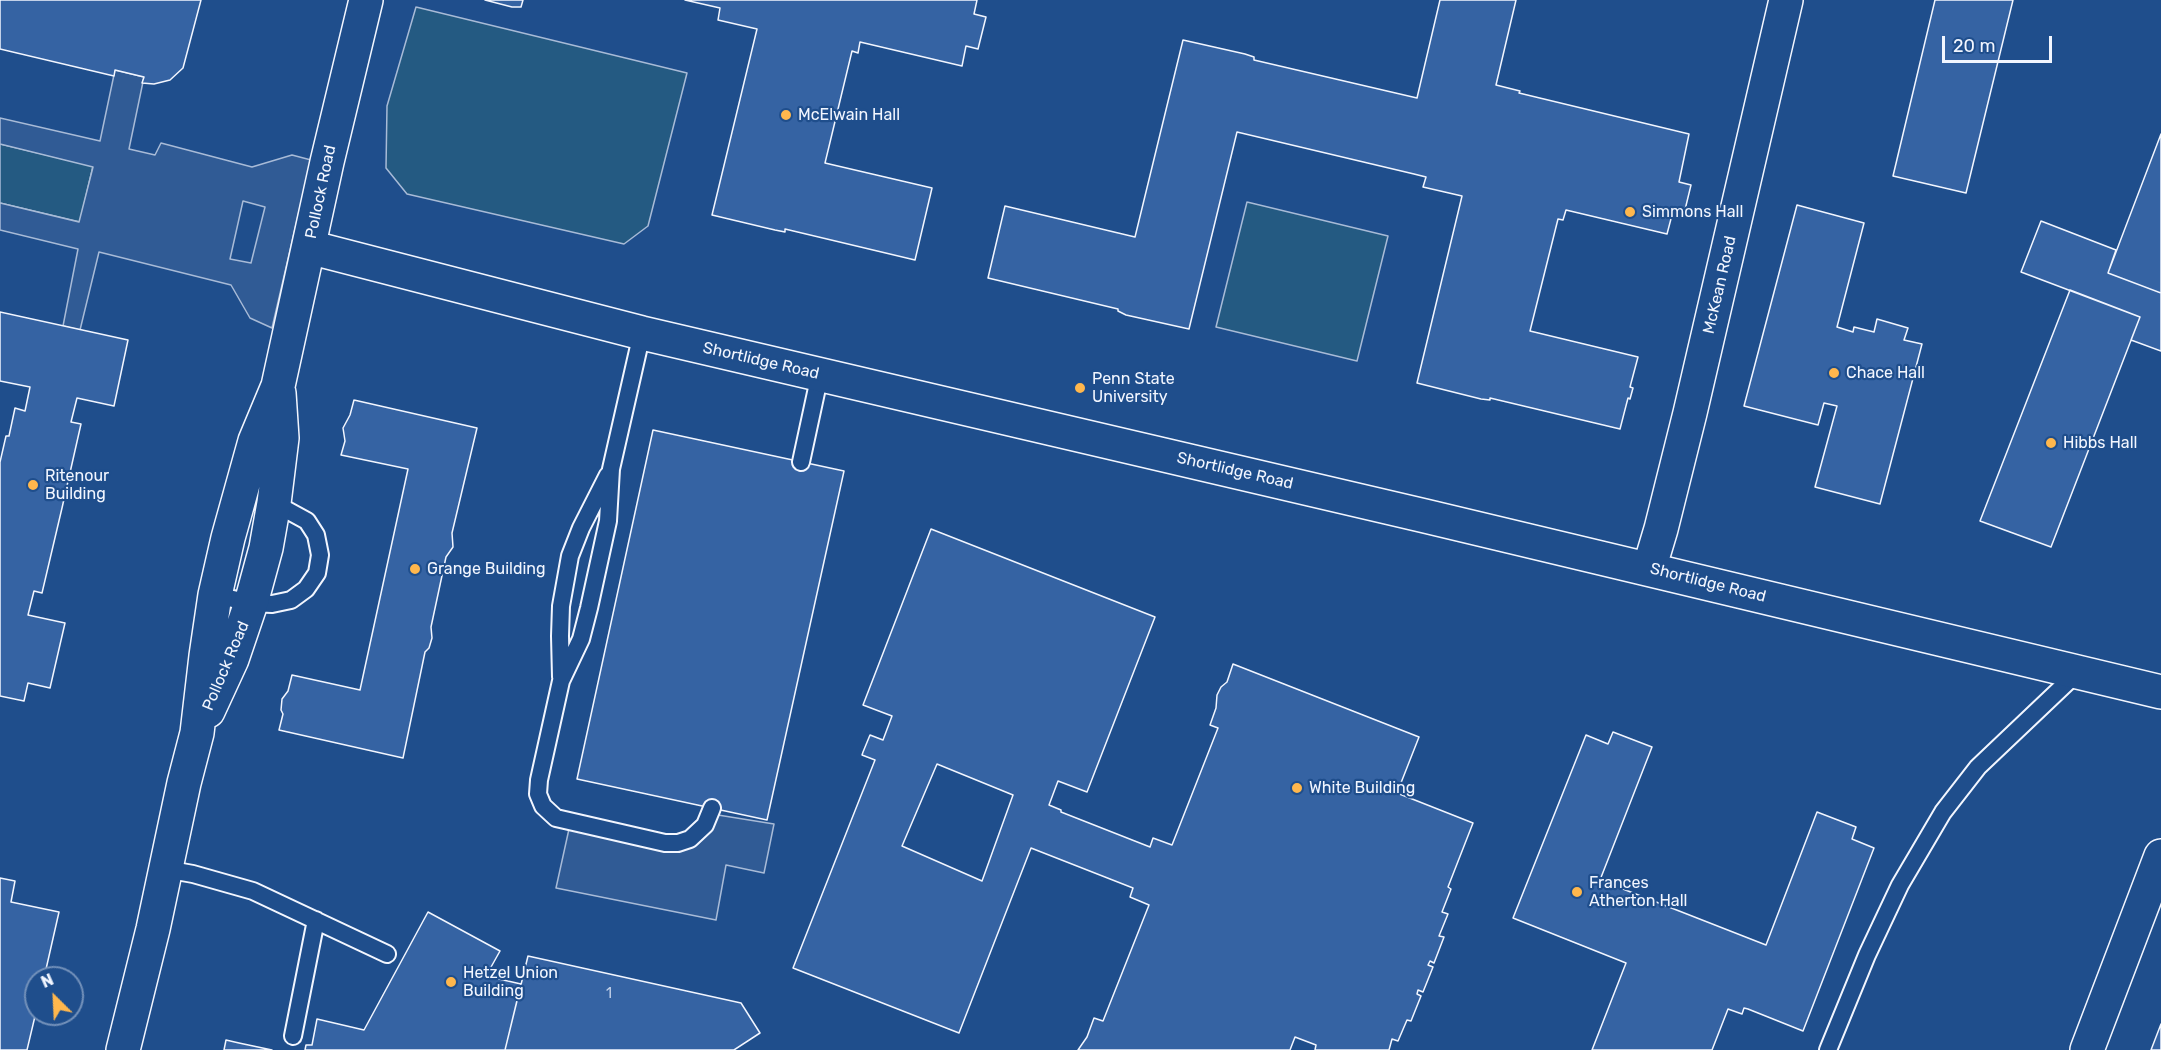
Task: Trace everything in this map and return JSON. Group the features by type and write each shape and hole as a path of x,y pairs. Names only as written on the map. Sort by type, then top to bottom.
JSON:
{"street":[{"name":"Pollock Road","path":"123,1050 197,733 215,595 255,441 278,386 327,162 366,0"},
{"name":"McKean Road","path":"1649,569 1684,436 1786,0"},
{"name":"Shortlidge Road","path":"309,247 642,333 1649,569 2161,692"},
{"name":"Pollock Road","path":"197,733 232,659 266,548 282,438 278,386"},
{"path":"2087,1050 2161,856"}],"lane":[{"path":"642,333 611,469 608,521 590,608 581,639 561,681 539,780 538,794 543,806 555,818 665,843 678,843 699,833 712,808"},
{"path":"801,462 820,374"},
{"path":"561,681 561,606 570,556 581,528 611,469"},
{"path":"215,595 251,603 272,604 291,600 306,589 317,573 320,555 316,535 307,521 274,503"},
{"path":"1828,1050 1867,955 1900,885 1943,812 1978,767 2077,673"},
{"path":"165,869 193,874 253,891 387,954"},
{"path":"293,1036 316,920"}],"shaded area":[{"path":"416,7 687,73 648,226 624,244 407,194 386,168 387,106"},
{"path":"115,70 144,77 129,149 155,155 161,143 252,167 292,155 311,160 272,328 250,318 231,285 99,252 80,330 63,326 78,249 0,230 0,203 79,222 93,167 0,144 0,118 100,141","holes":["243,201 265,207 251,263 230,259"]},
{"path":"0,144 93,166 80,222 0,203"},
{"path":"1247,202 1388,236 1357,361 1216,327"},
{"path":"718,815 774,824 764,873 726,865 716,920 556,888 569,829 670,849 710,830"}],"building":[{"path":"0,0 201,0 183,68 170,80 154,84 142,83 144,77 115,70 114,76 0,49"},
{"path":"485,0 523,0 521,7 512,7"},
{"name":"McElwain Hall","path":"685,0 977,0 974,14 986,17 978,49 966,46 962,66 860,42 858,53 852,51 825,163 932,188 915,260 785,229 785,232 712,215 757,29 718,20 720,8"},
{"name":"Simmons Hall","path":"1440,0 1516,0 1496,85 1520,91 1519,93 1689,134 1679,182 1691,185 1683,218 1672,215 1667,234 1566,210 1563,220 1558,219 1530,331 1638,357 1630,387 1633,388 1620,429 1417,383 1462,196 1423,187 1426,177 1414,174 1237,132 1189,329 1126,315 1118,309 988,278 1005,206 1135,237 1183,40 1245,54 1254,57 1254,60 1417,98"},
{"path":"1935,0 2013,0 1966,193 1893,176"},
{"path":"2161,134 2161,293 2108,273"},
{"name":"Chace Hall","path":"1797,205 1864,223 1837,327 1853,332 1854,327 1874,332 1877,319 1908,328 1904,340 1922,344 1880,504 1815,487 1837,406 1824,403 1818,425 1744,406"},
{"path":"2041,221 2116,250 2108,273 2161,293 2161,351 2131,340 2140,317 2021,272"},
{"name":"Hibbs Hall","path":"2070,290 2140,317 2051,547 1980,521"},
{"name":"Ritenour Building","path":"0,312 128,340 114,406 77,398 71,422 81,424 42,593 34,591 28,615 65,623 50,688 28,683 24,701 0,696 0,462 15,408 25,411 30,387 0,381"},
{"name":"Grange Building","path":"354,400 477,428 452,533 453,547 446,557 431,627 432,638 425,652 403,758 279,730 283,714 282,699 288,691 292,675 360,690 408,469 341,455 345,441 343,428"},
{"path":"653,430 844,471 767,820 577,779"},
{"name":"White Building","path":"931,529 1155,617 1087,792 1058,781 1049,805 1061,812 1150,847 1153,838 1172,845 1218,728 1210,725 1216,708 1217,695 1227,682 1233,664 1419,737 1397,793 1473,823 1448,887 1451,889 1442,912 1448,914 1439,936 1444,937 1434,963 1430,961 1428,965 1433,967 1423,992 1418,990 1417,994 1421,996 1411,1021 1407,1020 1398,1041 1392,1039 1389,1050 1315,1050 1316,1045 1295,1037 1290,1050 1078,1050 1087,1037 1094,1018 1103,1021 1149,905 1130,897 1133,888 1031,848 959,1033 793,968 875,760 862,755 863,752 870,735 883,740 892,716 863,705"},
{"name":"Frances Atherton Hall","path":"1613,732 1652,747 1600,880 1766,945 1817,812 1856,827 1852,839 1874,848 1803,1031 1748,1009 1744,1008 1742,1014 1728,1009 1712,1050 1592,1050 1626,963 1513,918 1586,735 1608,744"},
{"path":"937,764 1013,795 982,881 902,846"},
{"path":"0,878 15,881 11,902 59,912 47,966 24,966 24,1026 33,1026 27,1050 0,1050"},
{"name":"Hetzel Union Building","path":"428,912 500,951 486,976 521,984 505,1050 305,1050 306,1045 312,1045 317,1019 364,1030"},
{"path":"528,956 741,1003 760,1033 734,1050 505,1050"},
{"path":"2161,1024 2161,1050 2151,1050"},
{"path":"226,1040 239,1043 272,1050 224,1050"}],"place":[{"name":"McElwain Hall","path":"786,115"},
{"name":"Simmons Hall","path":"1630,212"},
{"name":"Chace Hall","path":"1834,373"},
{"name":"Penn State University","path":"1080,388"},
{"name":"Hibbs Hall","path":"2051,443"},
{"name":"Ritenour Building","path":"33,485"},
{"name":"Grange Building","path":"415,569"},
{"name":"White Building","path":"1297,788"},
{"name":"Frances Atherton Hall","path":"1577,892"},
{"name":"Hetzel Union Building","path":"451,982"}]}
